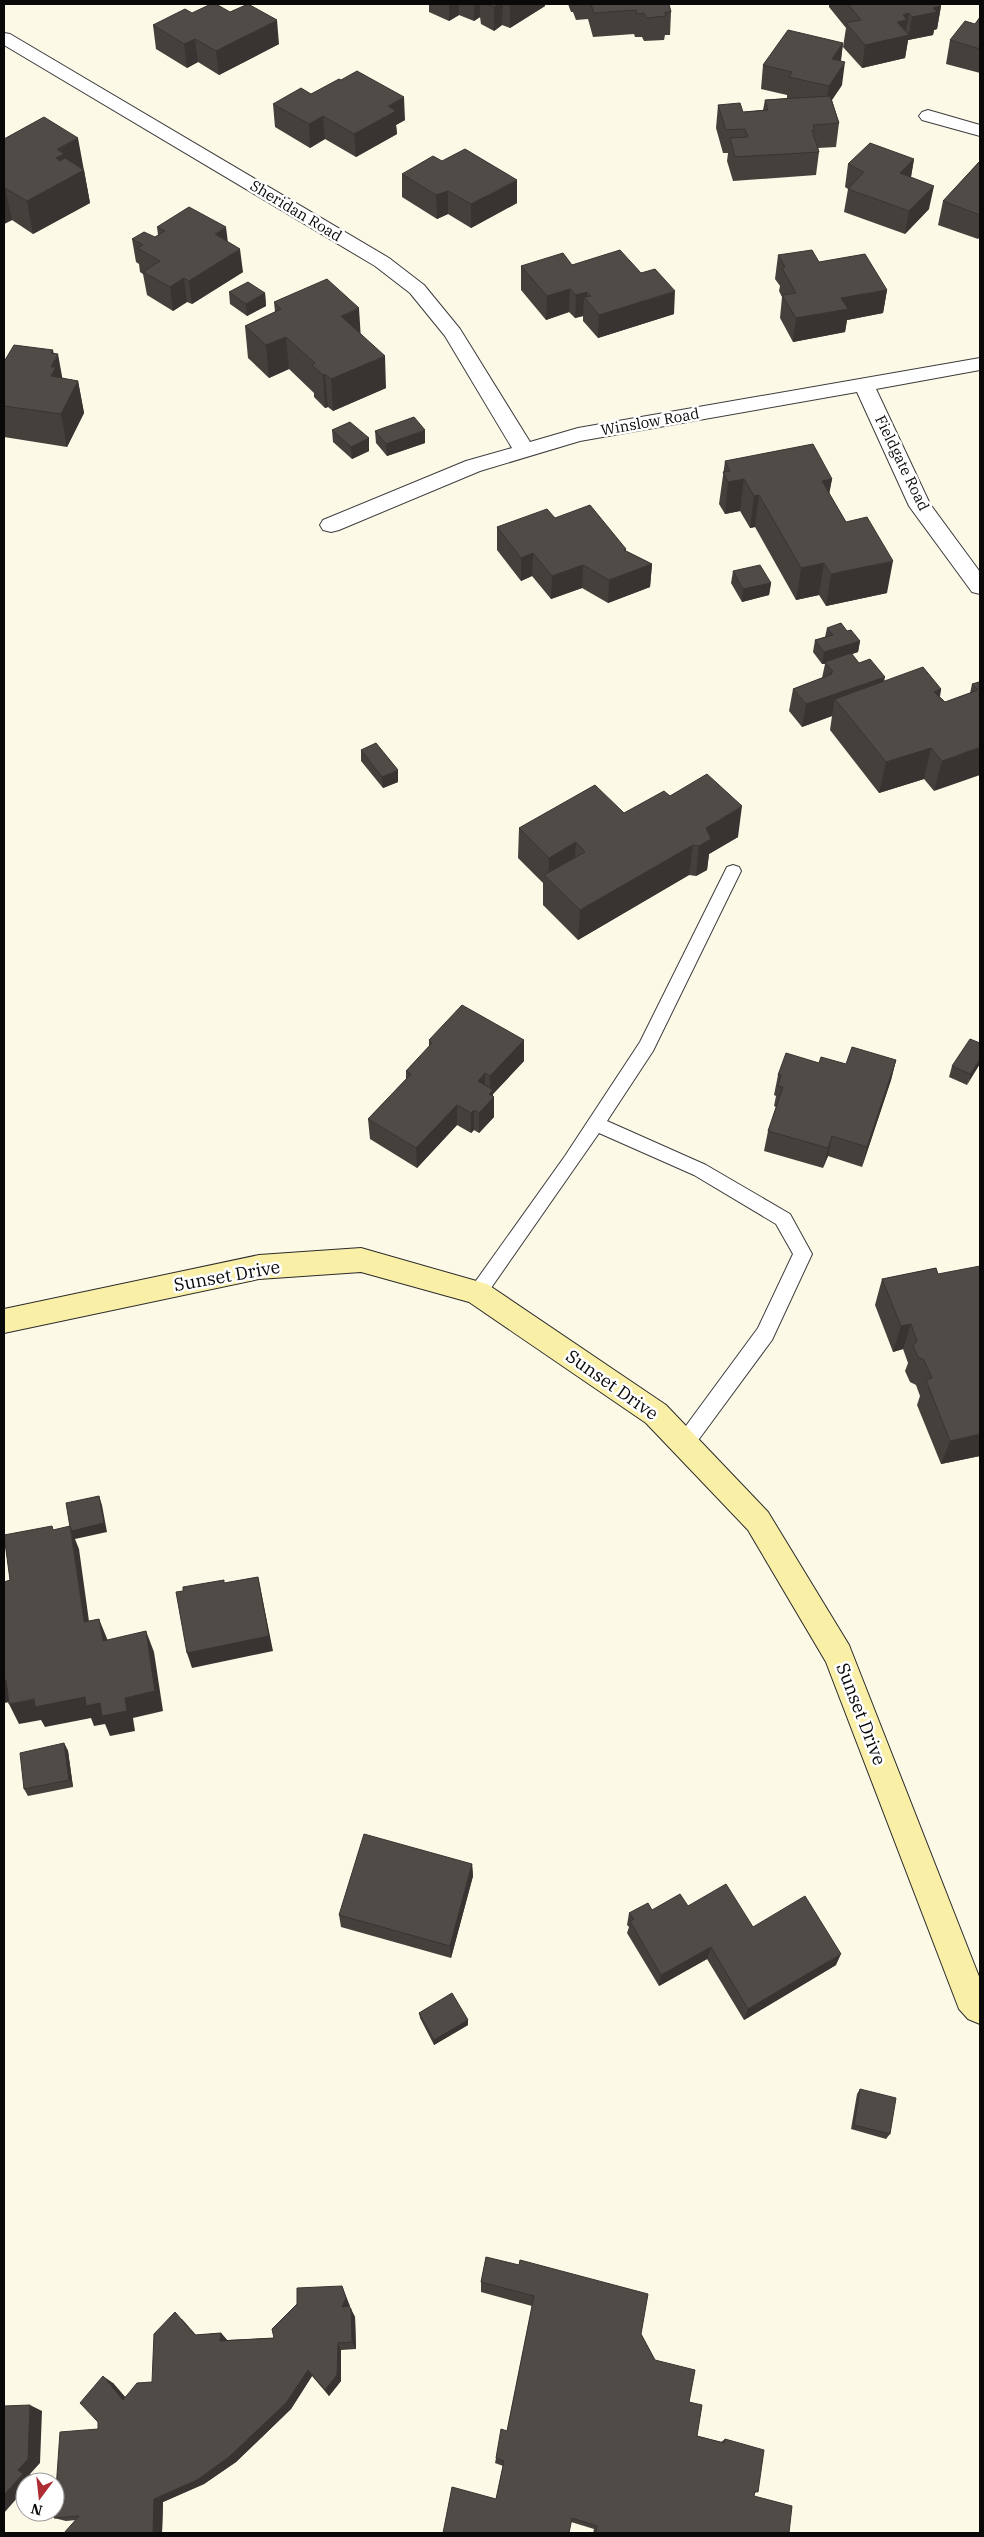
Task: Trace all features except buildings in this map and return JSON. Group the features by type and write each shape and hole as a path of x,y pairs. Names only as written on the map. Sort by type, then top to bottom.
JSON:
{"main road":[{"name":"Sunset Drive","path":"4,1321 259,1267 361,1260 477,1292 656,1414 758,1521 838,1655 964,1980 971,1997 980,2008"}],"street":[{"name":"Sheridan Road","path":"4,38 382,262 417,289 460,343 525,452"},
{"path":"928,116 980,131"},
{"name":"Winslow Road","path":"331,525 473,466 578,435 980,364"},
{"name":"Fieldgate Road","path":"864,384 920,506 980,587"}],"lane":[{"path":"477,1292 571,1161 647,1046 733,871"},
{"path":"596,1124 700,1170 783,1219 803,1254 764,1334 684,1444"}]}
